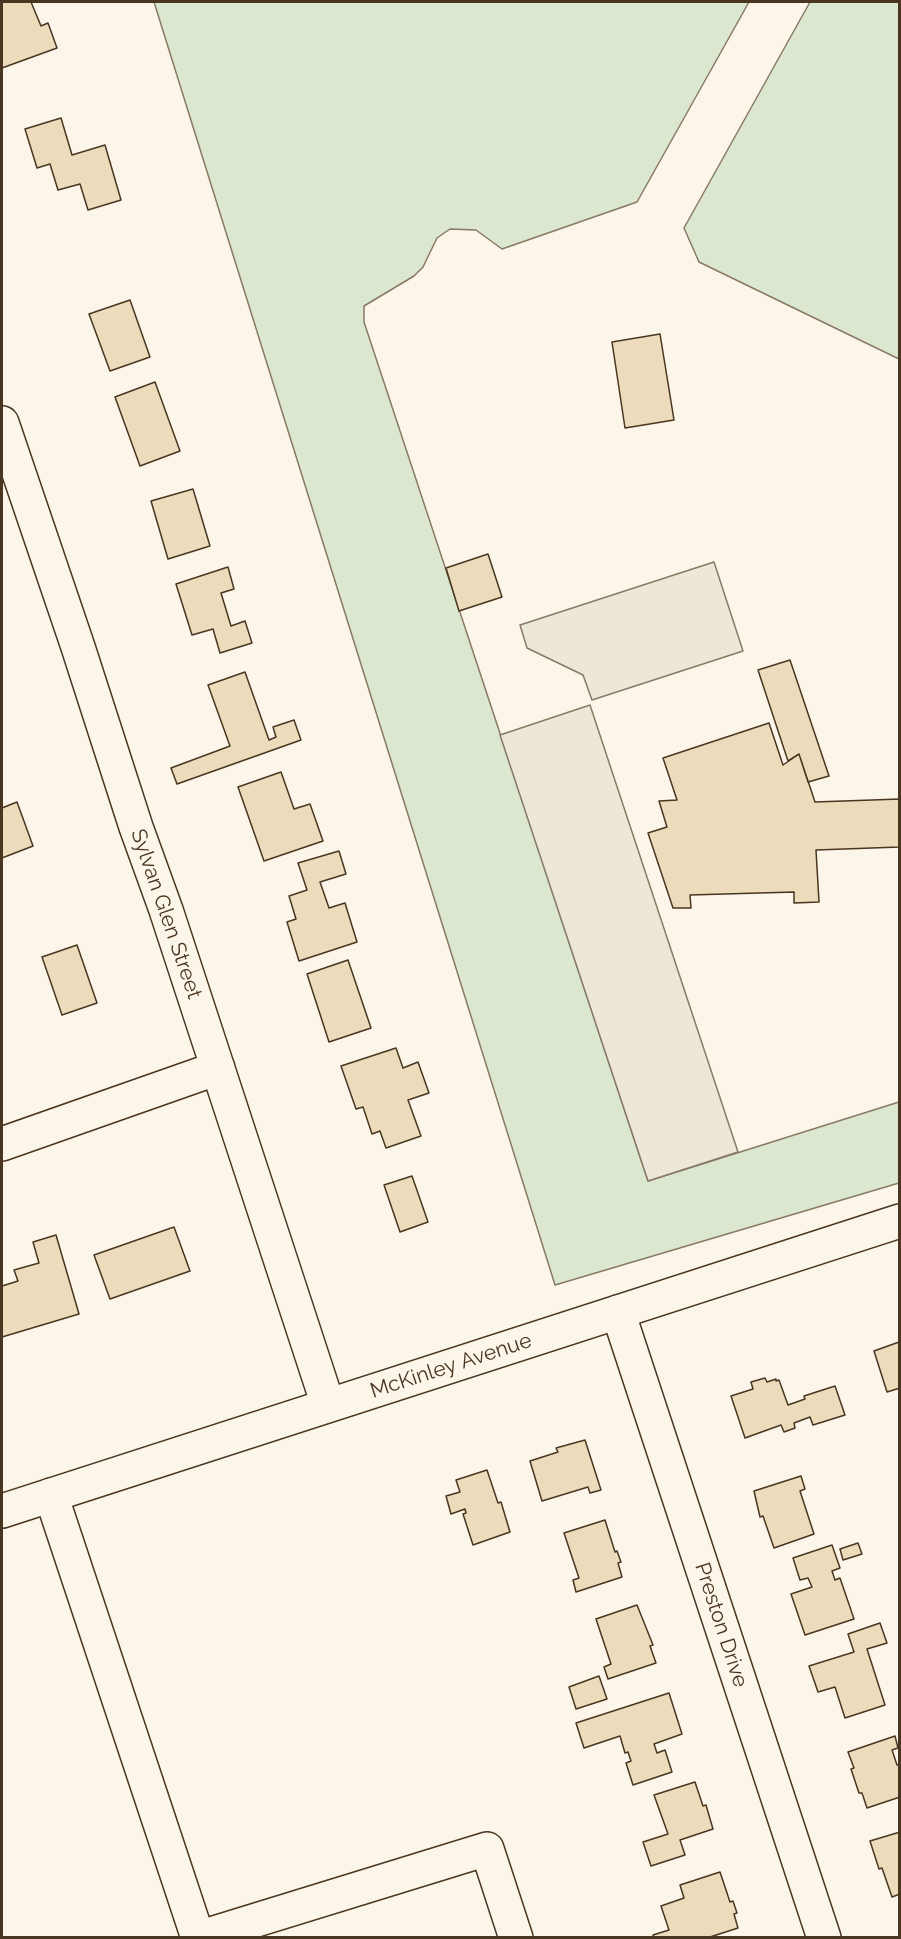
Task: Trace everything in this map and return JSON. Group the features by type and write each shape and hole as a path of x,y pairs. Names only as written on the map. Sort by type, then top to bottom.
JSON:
{"street":[{"name":"Sylvan Glen Street","path":"2,423 78,647 135,827 166,910 328,1405"},
{"path":"2,1144 218,1068"},
{"name":"McKinley Avenue","path":"2,1511 900,1221"},
{"name":"Preston Drive","path":"618,1312 824,1938"},
{"path":"51,1495 198,1938 487,1849 516,1938"}],"green space":[{"path":"154,2 749,2 637,202 502,249 476,230 450,229 437,238 423,267 414,276 364,306 364,322 648,1181 899,1102 899,1183 555,1285"},
{"path":"810,2 899,2 899,359 699,262 684,228"}],"shaded area":[{"path":"714,562 743,651 592,700 583,675 527,648 520,625"},
{"path":"590,705 738,1152 648,1181 500,735"}],"building":[{"path":"2,2 31,2 41,26 48,23 57,48 2,68"},
{"path":"61,118 72,155 105,145 121,200 88,210 80,184 58,190 50,164 37,168 25,129"},
{"path":"130,300 150,357 110,371 89,314"},
{"path":"660,334 674,420 625,428 612,342"},
{"path":"155,382 180,451 140,466 115,397"},
{"path":"193,489 210,546 168,559 151,501"},
{"path":"488,554 502,597 459,611 446,568"},
{"path":"228,567 234,589 221,593 231,626 245,621 252,643 220,653 213,629 192,635 176,584"},
{"path":"790,660 829,776 808,782 799,754 788,761 758,670"},
{"path":"245,672 269,740 276,737 273,727 294,720 301,740 177,784 171,768 230,746 208,685"},
{"path":"769,723 783,765 799,754 815,802 900,799 900,847 816,850 819,902 794,903 794,892 690,895 691,908 673,908 648,833 667,827 659,801 677,800 663,758"},
{"path":"281,772 294,809 310,804 323,841 264,861 238,787"},
{"path":"17,802 33,846 2,858 2,808"},
{"path":"339,851 346,874 320,882 329,908 345,903 357,942 299,961 287,922 296,919 289,896 307,890 298,863"},
{"path":"77,945 97,1003 62,1015 42,957"},
{"path":"348,960 371,1028 329,1042 307,974"},
{"path":"396,1048 403,1068 418,1062 429,1093 408,1100 421,1136 386,1148 380,1131 372,1134 363,1107 356,1109 341,1066"},
{"path":"412,1176 428,1222 400,1232 384,1185"},
{"path":"174,1227 190,1271 110,1299 94,1255"},
{"path":"56,1235 79,1314 2,1337 2,1286 18,1281 14,1270 39,1263 33,1242"},
{"path":"900,1339 900,1388 887,1392 874,1351 899,1342"},
{"path":"765,1378 767,1382 779,1380 788,1405 805,1399 804,1396 835,1386 845,1415 813,1425 810,1417 794,1423 795,1428 784,1432 781,1425 745,1438 731,1396 753,1389 751,1382"},
{"path":"585,1440 601,1490 590,1493 588,1487 542,1501 530,1461 558,1452 556,1448"},
{"path":"487,1470 498,1503 501,1502 510,1532 473,1545 463,1514 466,1513 465,1509 451,1514 446,1496 460,1492 456,1480"},
{"path":"801,1476 805,1489 800,1491 814,1534 774,1548 763,1516 760,1517 754,1491"},
{"path":"605,1520 615,1552 617,1551 621,1562 618,1563 622,1577 576,1592 573,1580 579,1578 564,1533"},
{"path":"858,1543 862,1554 843,1560 840,1549"},
{"path":"832,1545 840,1568 832,1571 835,1580 840,1578 854,1619 805,1635 791,1594 812,1587 808,1578 800,1580 793,1558"},
{"path":"637,1605 653,1645 650,1646 656,1663 608,1679 604,1667 611,1664 596,1619"},
{"path":"880,1623 887,1643 867,1649 885,1705 845,1718 835,1687 818,1692 809,1666 854,1652 848,1634"},
{"path":"599,1676 607,1699 576,1709 569,1687"},
{"path":"669,1693 682,1734 654,1744 657,1753 665,1750 672,1772 633,1785 626,1763 631,1761 628,1752 625,1753 620,1736 584,1748 576,1723"},
{"path":"895,1736 898,1748 892,1750 897,1765 900,1765 900,1797 867,1808 862,1793 859,1793 848,1752"},
{"path":"695,1782 703,1806 706,1805 713,1829 680,1840 685,1855 651,1866 643,1842 668,1834 654,1795"},
{"path":"900,1832 900,1894 892,1897 882,1868 879,1869 870,1841"},
{"path":"720,1872 730,1902 733,1901 737,1913 734,1914 738,1928 707,1938 654,1938 653,1935 669,1930 661,1906 684,1898 680,1885"}]}
